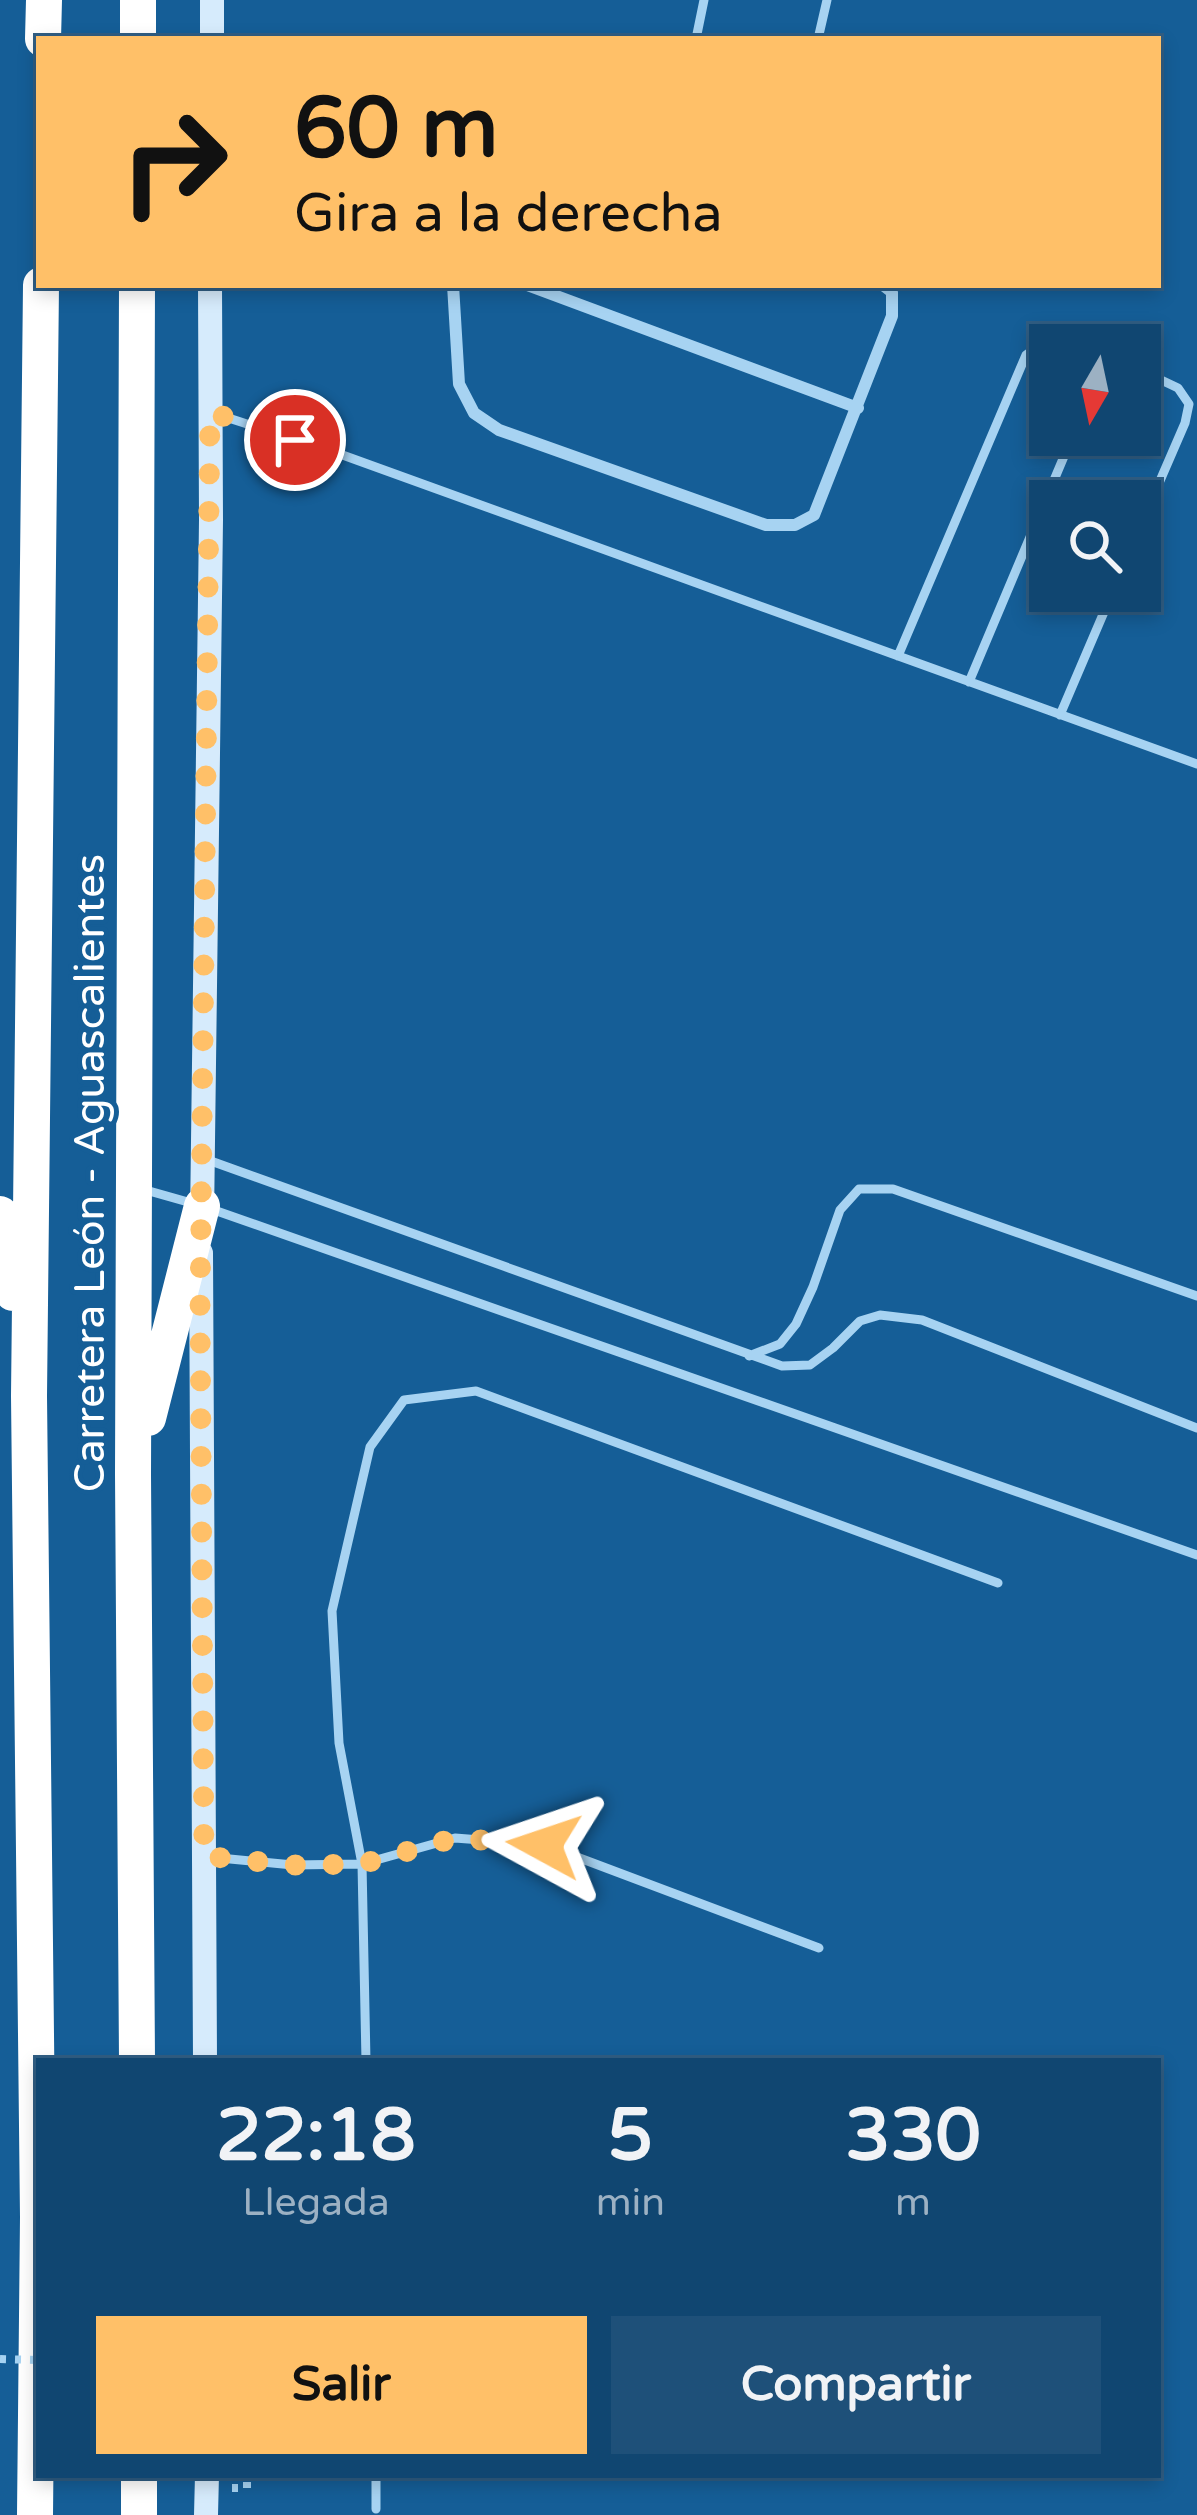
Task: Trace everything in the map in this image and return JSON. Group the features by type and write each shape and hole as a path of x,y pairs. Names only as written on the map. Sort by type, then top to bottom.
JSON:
{"highway":[{"path":"43,36 44,0"},
{"path":"138,0 138,36"},
{"name":"Carretera León - Aguascalientes","path":"36,2058 29,1396 40,288"},
{"name":"Carretera León - Aguascalientes","path":"137,288 133,1474 137,2058"},
{"path":"133,1474 202,1205"},
{"path":"0,1214 29,1396"},
{"name":"Carretera León - Aguascalientes","path":"35,2515 36,2408"},
{"path":"139,2478 139,2515"}],"street":[{"path":"212,0 212,36"},
{"path":"205,2058 202,1158 213,288"},
{"path":"453,288 459,384 474,412 499,430 766,525 795,525 814,515 892,316 892,292 887,288"},
{"path":"535,288 858,408"},
{"path":"206,2515 207,2478"}],"lane":[{"path":"697,36 704,0"},
{"path":"819,36 827,0"},
{"path":"898,656 1029,353"},
{"path":"1160,480 1190,404 1178,388 1161,380"},
{"path":"210,412 337,453 1197,764"},
{"path":"969,682 1064,456"},
{"path":"1060,715 1104,612"},
{"path":"202,1158 782,1366 810,1365 860,1321 880,1315 922,1319 1197,1428"},
{"path":"135,1186 202,1205 1197,1555"},
{"path":"749,1356 780,1344 796,1324 840,1210 859,1189 893,1189 1197,1296"},
{"path":"366,2058 362,1864 339,1743 332,1611 370,1448 404,1400 476,1391 998,1583"},
{"path":"204,1856 292,1865 362,1864 455,1838 544,1845 819,1948"},
{"path":"376,2478 376,2509"}],"path":[{"path":"0,2359 36,2360"},
{"path":"247,2478 247,2488"}],"route":[{"path":"295,440 210,412 200,1310 204,1856 292,1865 362,1864 455,1838 544,1845"}]}
